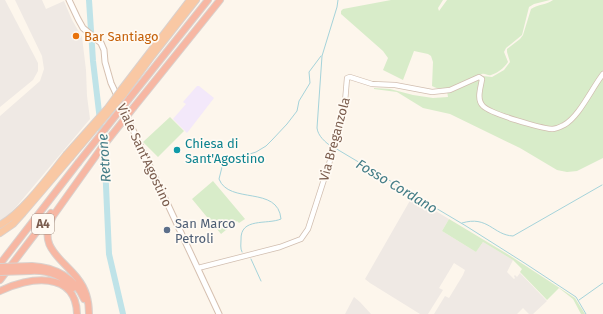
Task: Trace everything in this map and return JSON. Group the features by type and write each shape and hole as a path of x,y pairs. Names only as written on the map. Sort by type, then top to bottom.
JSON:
{"highway":[{"path":"125,94 190,0"},
{"path":"0,225 24,204 125,94 152,56 196,0"},
{"name":"A4","path":"0,264 78,163 125,94 208,0"},
{"name":"A4","path":"0,280 85,169 220,0"},
{"path":"89,314 88,302 84,288 52,251 48,241 48,232 49,224 53,216 100,150"},
{"path":"0,233 13,224 23,213 68,157"},
{"path":"0,264 31,268 58,276 67,282 77,296 79,306 78,314"},
{"path":"0,272 42,267 54,270 73,282 83,295 89,314"},
{"path":"0,291 25,283 44,280 54,281 70,291 75,301 78,314"}],"main road":[{"name":"Viale Sant'Agostino","path":"69,0 83,28 97,39 104,50 105,62 112,83 219,314"}],"street":[{"name":"Via Breganzola","path":"198,268 280,247 301,239 308,229 333,151 345,102 347,78 350,77 372,84 396,85 432,92 450,90 479,77 482,79 479,97 482,106 509,117 554,129 563,126 573,118 603,74"}],"shaded area":[{"path":"0,0 5,0 38,63 38,71 33,80 0,107"},
{"path":"15,0 42,0 46,9 64,1 72,20 82,37 90,119 16,207 0,221 0,116 40,81 44,69 42,56"},
{"path":"197,86 214,98 187,133 173,119 186,104 183,102"},
{"path":"412,197 449,219 442,231 476,252 483,242 513,260 507,272 514,279 515,275 517,277 520,273 547,301 533,314 529,314 523,308 517,314 434,314 445,296 449,298 465,270 454,263 439,288 443,290 428,314 420,314 370,283 365,279"},
{"path":"354,297 360,302 371,314 345,314"}],"green space":[{"path":"391,0 443,0 438,8 439,11 447,0 550,0 534,4 529,7 522,35 506,48 504,52 508,62 501,70 491,75 482,74 476,76 451,88 438,89 432,86 433,62 431,56 414,51 403,80 383,70 388,58 383,51 341,14 343,9"},
{"path":"553,0 603,0 603,158 577,171 567,172 557,170 520,148 450,114 423,108 397,92 374,89 390,89 433,98 448,97 447,91 483,76 492,77 504,70 510,62 507,49 523,35 531,9"},
{"path":"170,117 184,131 158,157 143,142"},
{"path":"213,181 245,219 239,223 237,221 221,234 192,199"},
{"path":"449,219 509,255 575,298 585,314 581,314 573,299 559,288 547,300 520,272 522,269 513,260 483,242 476,252 442,231"}],"waterway":[{"name":"Retrone","path":"89,0 93,61 105,163 109,254 123,314"},
{"name":"Fosso Cordano","path":"332,147 320,136 317,128 322,56 338,0"},
{"path":"242,252 242,233 245,228 255,223 281,219 278,209 271,202 263,198 242,194 224,187 219,179 222,167 228,161 256,152 266,146 287,124 297,111 299,101 310,83 309,72 321,56"},
{"name":"Fosso Cordano","path":"335,148 466,226 576,297 586,314"},
{"path":"462,223 471,221 484,223 506,235 513,236 602,185"},
{"path":"251,259 261,281"},
{"path":"579,300 603,283"}],"place":[{"name":"Bar Santiago","path":"76,36"},
{"name":"Chiesa di Sant'Agostino","path":"177,150"},
{"name":"San Marco Petroli","path":"167,230"}]}
